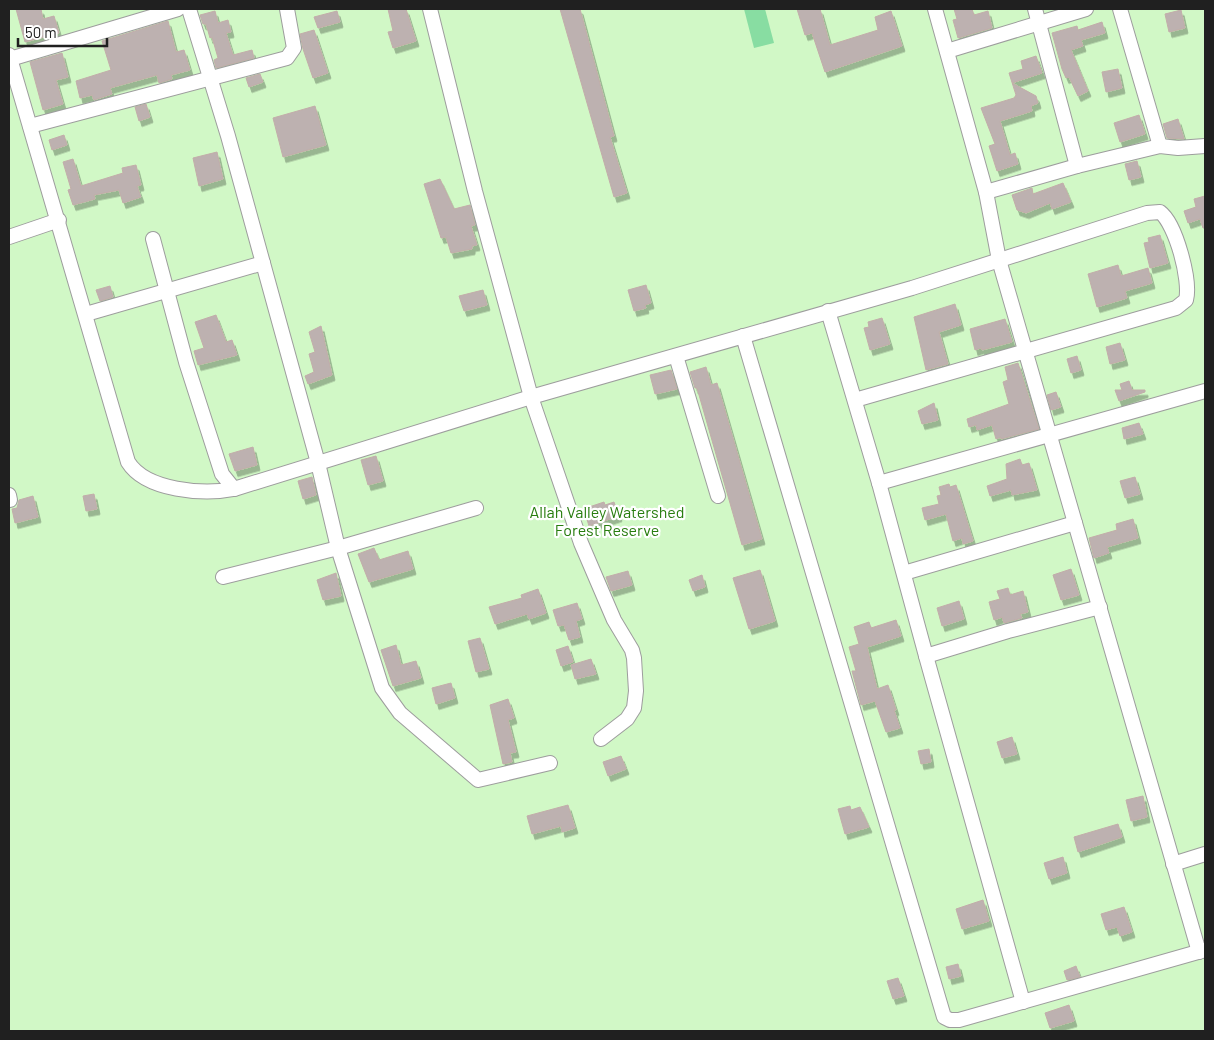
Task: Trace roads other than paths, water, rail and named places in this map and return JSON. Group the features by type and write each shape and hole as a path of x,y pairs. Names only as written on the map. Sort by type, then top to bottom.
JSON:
{"street":[{"path":"178,9 10,57 59,220 124,450 132,467 151,480 191,492 206,493 234,489 531,398 912,288 1154,212 1160,212 1170,222 1182,261 1188,294 1186,300 1176,308 1026,353 855,400"},
{"path":"189,9 263,263 318,464 338,548 382,688 400,713 478,780 550,763"},
{"path":"30,126 287,58 294,48 288,9"},
{"path":"430,9 475,191 531,398 581,543 599,586 634,658 636,691 634,708 627,719 601,739"},
{"path":"743,336 944,1017 950,1020 960,1020 1202,951 1173,864 999,260 986,192 935,9"},
{"path":"1035,9 1077,166"},
{"path":"947,51 1086,9"},
{"path":"1120,9 1160,146"},
{"path":"986,192 1077,166 1160,146 1178,148 1205,146"},
{"path":"9,237 59,220"},
{"path":"154,239 167,291 222,474 234,489"},
{"path":"86,314 263,263"},
{"path":"828,311 879,483 1023,1002"},
{"path":"676,356 718,496"},
{"path":"879,483 1205,391"},
{"path":"223,577 338,548 476,508"},
{"path":"904,573 1075,523"},
{"path":"926,656 1008,631 1100,607"},
{"path":"1173,864 1205,854"}],"park label":[{"name":"Allah Valley Watershed Forest Reserve","path":"607,520"}]}
